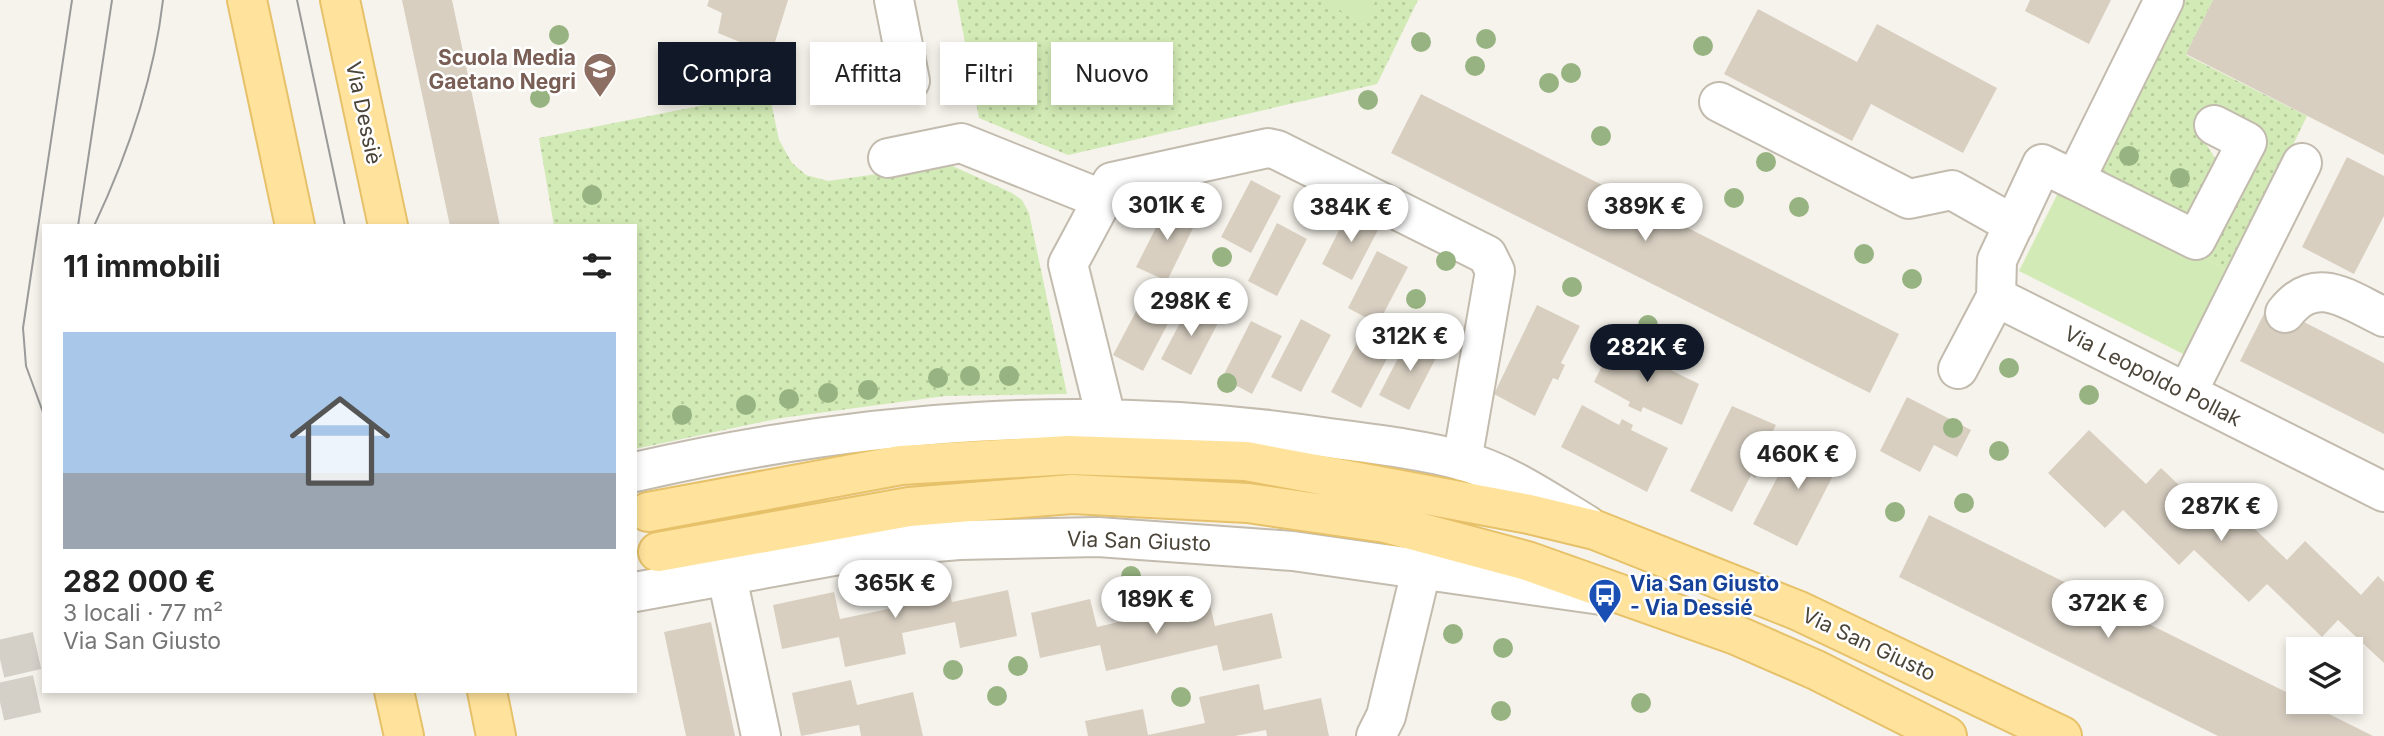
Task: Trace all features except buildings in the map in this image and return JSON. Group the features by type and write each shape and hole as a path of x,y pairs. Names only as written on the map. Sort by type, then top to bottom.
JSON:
{"main road":[{"path":"247,0 295,224"},
{"name":"Via Dessiè","path":"340,0 387,224"},
{"name":"Via San Giusto","path":"648,512 901,465 1068,455 1246,461 1529,514 1595,530 1799,611 2062,736"},
{"name":"Via San Giusto","path":"658,552 909,507 1072,495 1248,503 1385,523 1527,561 1767,648 1937,734"},
{"path":"394,693 404,736"},
{"path":"487,693 496,736"}],"street":[{"path":"894,0 902,42"},
{"path":"2075,180 2164,0"},
{"path":"1719,102 1909,199 1952,190 2014,225"},
{"path":"1958,369 1996,297 1997,260 2042,164 2196,240 2246,142 2214,125"},
{"path":"888,158 961,144 1101,199"},
{"path":"1106,418 1068,264 1101,199 1112,182 1268,148 1277,150 1487,256 1495,271 1462,461"},
{"path":"2187,393 2302,163"},
{"path":"2286,313 2297,297 2321,291 2336,294 2384,317"},
{"name":"Via Leopoldo Pollak","path":"1996,297 2384,492"},
{"name":"Via San Giusto","path":"637,472 789,442 911,425 1046,418 1106,418 1256,426 1462,461 1528,488 1595,530"},
{"name":"Via San Giusto","path":"638,591 889,546 959,540 1098,537 1293,551 1636,600"},
{"path":"1376,736 1386,716 1421,571"},
{"path":"727,577 761,736"}],"green space":[{"path":"957,0 1418,0 1377,84 1068,155 979,118 977,105 1037,105 1037,42 965,42"},
{"path":"1317,0 1376,0 1366,22"},
{"path":"2181,0 2213,0 2186,55 2307,116 2231,272 2201,257 2262,133 2199,133 2217,161 2187,222 2098,176"},
{"path":"704,105 772,105 779,140 792,163 806,175 828,181 948,164 1022,200 1029,213 1067,394 945,396 781,418 637,449 637,224 554,224 539,138"},
{"path":"2061,187 2231,272 2191,358 2019,271"}],"tunnel":[{"path":"0,659 42,649"},
{"path":"0,702 42,693"}],"tram line":[{"path":"42,410 26,366 23,328 72,0"},
{"path":"78,224 112,0"},
{"path":"95,224 138,116 153,59 163,0"},
{"path":"297,0 345,224"}],"place":[{"name":"Scuola Media Gaetano Negri","path":"600,99"},
{"name":"Via San Giusto - Via Dessié","path":"1605,625"}]}
